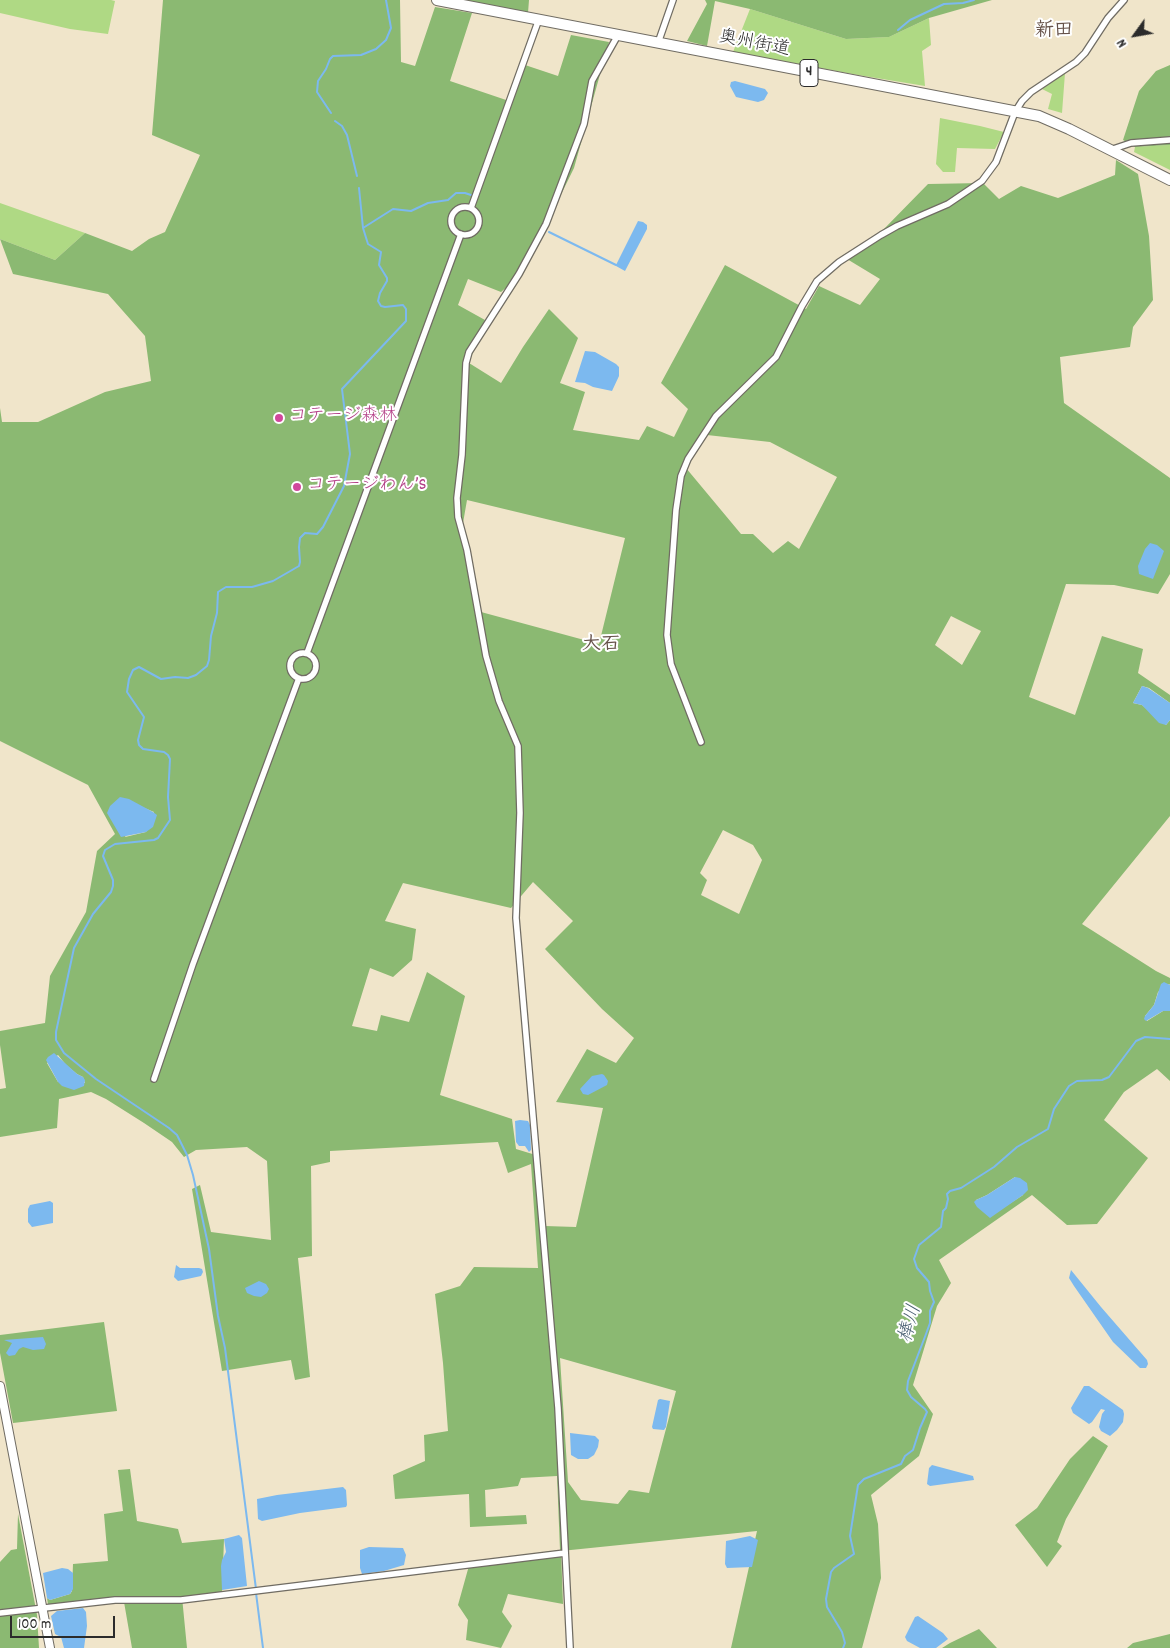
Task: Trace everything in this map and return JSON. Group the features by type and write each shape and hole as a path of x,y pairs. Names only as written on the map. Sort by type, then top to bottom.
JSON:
{"highway":[{"name":"奥州街道","path":"437,0 1038,116 1054,122 1170,180"}],"street":[{"path":"658,43 673,0"},
{"path":"702,742 672,664 667,635 676,510 683,468 716,416 776,357 802,306 817,282 839,262 897,226 948,204 982,181 996,162 1014,112 1032,92 1076,62 1085,53 1108,18 1124,0"},
{"path":"471,208 539,19"},
{"path":"570,1648 558,1408 550,1299 527,1060 517,931 520,813 518,746 500,701 486,656 468,550 458,517 457,498 462,455 466,363 469,352 519,274 546,224 584,124 592,81 618,35"},
{"path":"1110,150 1131,143 1170,140"},
{"path":"458,208 471,208 477,215 478,224 473,232 461,234 451,224 452,215 458,208"},
{"path":"307,653 461,234"},
{"path":"299,653 307,653 314,658 316,671 308,678 299,678 292,674 289,666 290,661 299,653"},
{"path":"154,1079 193,964 299,678"},
{"path":"0,1386 50,1648"},
{"path":"0,1613 115,1600 181,1600 565,1553"}],"green space":[{"path":"0,0 115,1 108,34 70,29 0,13"},
{"path":"163,0 400,0 401,62 415,66 435,7 472,13 450,81 512,102 525,65 558,76 571,35 609,42 574,168 522,274 501,292 468,279 458,305 485,320 469,363 501,383 549,309 578,338 560,383 585,392 573,430 639,440 647,426 674,437 688,409 661,383 725,265 806,309 819,286 860,305 880,279 842,256 881,232 928,184 983,183 999,199 1021,186 1058,198 1115,175 1116,160 1138,174 1149,236 1153,300 1133,327 1130,347 1060,357 1064,403 1170,478 1170,574 1158,594 1114,585 1066,584 1029,697 1075,715 1102,636 1143,649 1138,673 1170,695 1170,703 1149,688 1142,686 1133,703 1142,705 1166,725 1170,720 1170,816 1082,924 1170,978 1170,985 1158,992 1154,1005 1145,1016 1147,1021 1163,1011 1170,1011 1170,1081 1157,1069 1124,1092 1104,1120 1148,1158 1097,1224 1067,1225 1032,1195 939,1260 951,1283 937,1306 913,1385 933,1414 919,1456 871,1495 878,1524 881,1578 862,1648 731,1648 757,1531 561,1551 563,1604 508,1594 502,1612 512,1626 501,1648 466,1640 468,1620 458,1605 470,1562 560,1550 557,1476 521,1478 518,1486 485,1490 486,1517 526,1515 527,1524 470,1527 469,1494 395,1499 393,1475 425,1461 424,1435 448,1431 435,1294 460,1286 474,1267 538,1268 531,1164 508,1173 498,1142 330,1151 330,1162 311,1166 312,1256 298,1258 310,1377 295,1380 291,1360 222,1371 192,1189 200,1185 211,1232 271,1240 267,1161 247,1147 196,1150 184,1157 172,1142 106,1099 91,1092 59,1099 57,1128 0,1137 0,1089 6,1088 0,1031 45,1023 50,976 86,912 97,851 115,834 88,785 0,741 0,408 2,422 38,422 105,392 151,381 145,336 108,294 13,274 0,239 55,260 85,233 132,251 149,239 165,232 200,155 152,135","holes":["707,435 770,442 837,477 799,549 788,541 773,553 753,534 741,534 686,468","467,500 625,538 599,644 481,612 463,523","951,616 981,631 962,665 935,645","142,807 154,812 146,832 125,837","723,830 753,845 762,860 739,914 701,895 707,880 700,873","533,882 573,921 545,949 602,1009 634,1038 616,1063 587,1049 556,1102 603,1108 576,1227 545,1226 539,1156 516,1149 512,1119 440,1095 465,996 427,972 409,1022 381,1015 377,1031 352,1026 370,968 393,977 412,960 416,929 385,921 403,883 511,908","58,1055 66,1065 83,1077 85,1083 58,1082 47,1063","1015,1177 1023,1195 1006,1206 976,1200","560,1358 676,1391 649,1493 629,1490 618,1504 581,1500 568,1482"]},
{"path":"465,0 529,0 528,13"},
{"path":"705,0 992,0 929,18 889,37 846,39 750,9 715,1 707,46 687,41 707,4"},
{"path":"750,9 846,39 889,37 929,18 931,45 922,51 925,86 733,52"},
{"path":"1170,65 1170,145 1135,147 1123,140 1139,91 1156,71"},
{"path":"1065,73 1062,113 1048,109 1052,94 1042,89"},
{"path":"940,118 1004,132 995,149 957,148 955,172 943,172 936,164"},
{"path":"1170,145 1170,170 1134,152 1135,147"},
{"path":"0,203 85,233 55,260 0,239"},
{"path":"104,1322 117,1411 13,1423 0,1353 0,1335"},
{"path":"1093,1436 1108,1446 1066,1519 1057,1542 1062,1546 1047,1567 1015,1525 1037,1508 1070,1459"},
{"path":"130,1469 137,1521 178,1529 182,1543 224,1539 222,1593 182,1597 187,1648 132,1648 124,1602 49,1611 47,1598 50,1600 70,1594 72,1591 73,1564 108,1561 104,1514 123,1511 118,1470"},
{"path":"18,1514 37,1615 39,1648 0,1648 0,1562 11,1550 17,1549"},
{"path":"979,1629 997,1648 942,1648 950,1643"},
{"path":"1170,1634 1170,1648 1127,1648 1133,1643"}],"water":[{"path":"735,81 765,89 768,93 764,100 758,102 736,97 730,86 731,82"},
{"path":"638,221 647,225 647,229 625,271 616,265"},
{"path":"585,351 595,352 619,367 619,376 612,391 575,382"},
{"path":"1150,543 1157,545 1164,551 1153,579 1139,574 1138,566 1145,549"},
{"path":"1142,686 1170,703 1170,720 1166,725 1159,723 1142,705 1133,703"},
{"path":"120,797 129,799 157,815 153,827 146,832 121,837 107,813 110,806"},
{"path":"1164,982 1170,985 1170,1011 1163,1011 1146,1021 1144,1019 1145,1016 1154,1005 1161,984"},
{"path":"54,1053 77,1074 83,1077 85,1080 84,1086 74,1090 62,1086 58,1082 46,1060"},
{"path":"602,1074 608,1081 607,1085 588,1095 583,1094 580,1089 592,1076"},
{"path":"515,1121 528,1121 530,1125 531,1150 529,1152 525,1146 519,1146 516,1142"},
{"path":"1015,1177 1027,1183 1028,1190 1023,1195 990,1218 977,1207 974,1202 976,1200"},
{"path":"50,1201 53,1203 53,1223 32,1227 28,1222 28,1209 30,1205"},
{"path":"176,1265 180,1268 199,1268 203,1272 201,1276 178,1281 174,1277"},
{"path":"1071,1270 1147,1360 1146,1368 1140,1368 1113,1342 1069,1278"},
{"path":"259,1281 266,1284 269,1289 267,1293 261,1297 247,1293 245,1288"},
{"path":"43,1337 46,1344 44,1349 33,1350 23,1347 15,1355 9,1356 6,1353 12,1343 4,1340"},
{"path":"1084,1386 1089,1386 1123,1410 1123,1422 1110,1436 1101,1431 1099,1427 1105,1410 1101,1409 1089,1424 1073,1413 1071,1408"},
{"path":"658,1400 670,1401 664,1430 653,1429 652,1427"},
{"path":"570,1433 595,1436 599,1440 594,1455 588,1459 578,1459 571,1455"},
{"path":"932,1465 973,1476 974,1480 930,1486 927,1484 929,1468"},
{"path":"343,1487 346,1490 346,1507 300,1513 262,1521 258,1519 257,1499"},
{"path":"239,1535 242,1538 247,1586 222,1590 221,1566 226,1552 224,1539"},
{"path":"750,1536 758,1540 752,1567 727,1568 725,1564 726,1541"},
{"path":"369,1547 403,1548 406,1555 404,1565 384,1571 362,1574 360,1550"},
{"path":"62,1568 68,1569 73,1573 73,1589 70,1594 50,1600 47,1598 43,1573"},
{"path":"83,1608 86,1612 87,1626 84,1648 64,1648 61,1637 55,1634 51,1616 57,1611"},
{"path":"918,1616 943,1633 948,1639 936,1648 920,1648 907,1641 905,1637 915,1617"}],"waterway":[{"path":"331,113 317,92 318,81 333,56 361,55 376,49 386,40 391,28 386,0"},
{"path":"898,30 910,20 944,4 963,3 974,0"},
{"path":"335,121 342,126 347,135 357,176"},
{"path":"359,188 363,228"},
{"path":"256,1589 225,1348 218,1316 209,1249 187,1155 177,1135 169,1128 96,1079 64,1053 56,1040 56,1032 74,948 93,914 111,892 113,886 113,880 103,856 105,850 115,844 154,840 158,838 170,820 168,797 170,759 164,752 143,749 139,745 138,740 144,717 127,692 133,670 139,667 161,679 188,678 196,675 207,666 209,660 211,636 217,613 218,592 226,587 252,587 273,581 299,566 300,538 305,533 317,534 323,527 344,486 350,454 342,389 406,321 406,309 403,305 385,307 381,306 378,301 387,278 379,265 381,252 368,244 363,228 393,209 411,211 428,203 448,200 456,193 471,195"},
{"path":"549,232 616,265"},
{"name":"棒川","path":"843,1648 845,1643 842,1632 827,1607 826,1599 831,1572 854,1554 850,1536 858,1485 864,1479 901,1464 905,1456 913,1450 927,1412 911,1397 907,1390 908,1381 930,1323 930,1311 934,1302 929,1282 917,1268 914,1259 919,1245 941,1227 943,1211 946,1208 948,1199 947,1194 950,1191 961,1188 994,1167 1017,1147 1048,1129 1054,1109 1069,1086 1077,1081 1102,1080 1109,1077 1136,1041 1145,1037 1170,1039"},
{"path":"256,1593 263,1648"}],"place":[{"name":"コテージ森林","path":"279,418"},
{"name":"コテージわん’S","path":"297,487"}],"district":[{"name":"新田","path":"1054,32"},
{"name":"大石","path":"601,646"}]}
